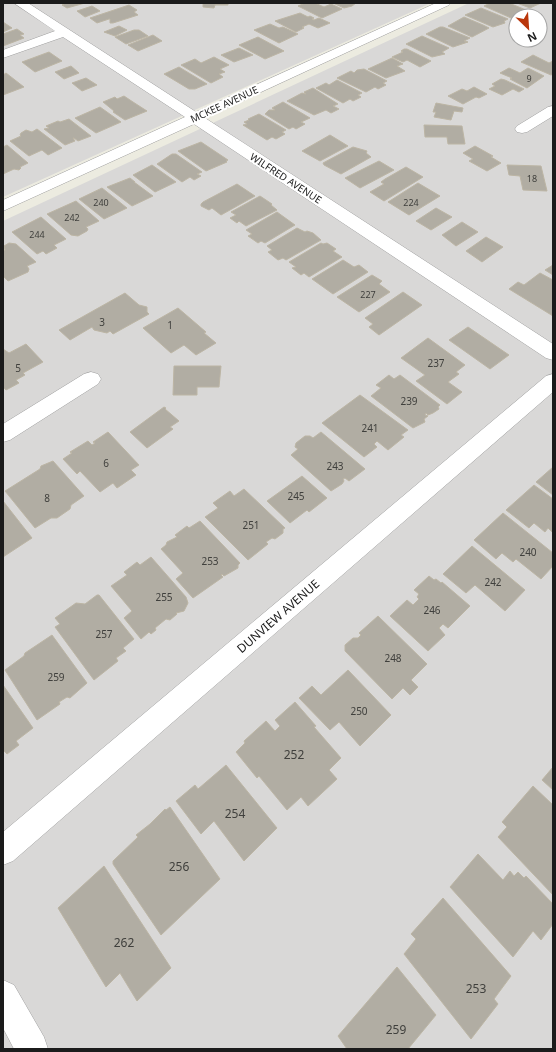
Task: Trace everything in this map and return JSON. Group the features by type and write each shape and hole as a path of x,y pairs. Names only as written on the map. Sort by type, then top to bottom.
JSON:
{"street":[{"name":"WILFRED AVENUE","path":"20,3 553,353"},
{"name":"MCKEE AVENUE","path":"3,206 445,3"},
{"path":"3,54 64,32"},
{"path":"522,129 553,110"},
{"path":"3,434 91,379"},
{"name":"DUNVIEW AVENUE","path":"3,851 553,381"},
{"path":"3,996 32,1049"}],"shaded area":[{"path":"3,3 431,3 3,197"},
{"path":"469,3 553,3 553,1049 3,1049 3,221"}],"building":[{"path":"63,3 85,3 67,8 62,5 64,4"},
{"path":"203,3 228,3 228,5 215,5 214,8 203,7"},
{"path":"305,3 315,3 324,7 331,4 342,9 322,18 298,6"},
{"path":"333,3 356,3 352,6 344,8"},
{"path":"490,3 509,3 521,8 508,8 508,17 484,6"},
{"path":"517,3 541,3 530,8"},
{"path":"129,5 137,10 134,12 138,15 113,23 110,23 109,19 97,23 90,18"},
{"path":"92,6 100,11 85,17 77,11"},
{"path":"481,8 508,19 504,21 505,23 493,27 465,15"},
{"path":"300,13 314,18 312,19 314,20 319,18 330,23 318,28 309,24 296,32 275,21"},
{"path":"464,17 489,28 472,37 448,26"},
{"path":"3,22 12,28 3,32"},
{"path":"270,24 279,28 283,27 298,34 279,43 254,30"},
{"path":"119,26 127,30 115,36 104,32"},
{"path":"440,27 470,38 464,41 468,42 453,47 426,34"},
{"path":"17,29 24,34 20,35 24,38 3,46 3,34"},
{"path":"134,30 139,30 148,36 126,44 115,37"},
{"path":"153,35 162,41 138,51 128,45"},
{"path":"422,36 449,48 442,52 445,54 432,57 406,44"},
{"path":"258,37 284,51 265,59 239,45"},
{"path":"239,48 253,55 234,62 221,55"},
{"path":"407,49 431,61 420,67 407,60 403,62 392,57 403,52 401,51"},
{"path":"49,52 62,61 35,72 22,62"},
{"path":"533,55 549,63 553,61 553,74 551,75 521,62"},
{"path":"214,57 229,65 220,69 225,72 219,74 223,77 211,83 181,65 195,59 201,63"},
{"path":"392,58 403,64 397,66 405,71 386,78 368,69"},
{"path":"71,66 79,73 64,79 55,72"},
{"path":"179,67 207,84 195,89 189,89 164,74"},
{"path":"509,68 520,73 528,68 544,76 527,88 510,79 512,78 500,73"},
{"path":"364,69 387,81 383,83 386,85 378,89 375,87 366,92 337,78 351,71 354,73 357,70"},
{"path":"6,73 24,87 3,95 3,75"},
{"path":"86,78 97,85 82,91 72,83"},
{"path":"501,79 524,89 519,92 513,89 502,95 489,89 495,86 492,84"},
{"path":"337,80 362,93 358,95 361,97 353,101 350,99 343,103 316,88 326,83 329,85"},
{"path":"474,87 487,94 479,98 476,97 463,104 448,96 462,89 467,91"},
{"path":"313,88 338,104 333,106 339,109 331,113 326,110 314,115 287,101 302,93 306,94 304,92"},
{"path":"124,96 147,111 125,120 113,112 114,111 103,102 115,97 117,99"},
{"path":"283,102 310,118 301,122 305,124 296,129 293,127 289,129 265,114 269,110 275,110 272,108"},
{"path":"436,103 463,108 462,112 454,111 451,120 434,117 436,112 433,112"},
{"path":"100,107 121,122 96,133 75,118"},
{"path":"259,114 286,130 282,132 285,134 276,139 272,137 267,140 243,125 247,124 244,122 249,120 248,119"},
{"path":"69,119 91,136 78,141 73,138 75,141 65,145 44,129 49,128 46,126 58,121 60,122"},
{"path":"424,125 462,126 465,144 448,144 447,137 425,137"},
{"path":"37,129 62,148 48,155 42,150 29,156 10,141 21,136 21,133 26,130 32,132"},
{"path":"330,135 348,146 320,161 302,151"},
{"path":"201,142 228,160 226,161 227,162 206,171 178,151"},
{"path":"7,145 28,163 20,167 21,168 19,170 14,169 3,174 3,147"},
{"path":"475,146 493,156 491,157 501,163 487,171 469,161 473,159 463,153"},
{"path":"353,147 367,151 366,153 371,157 341,174 324,165 323,163"},
{"path":"172,154 176,154 202,172 197,174 201,176 194,180 190,177 182,182 157,164"},
{"path":"379,161 394,170 360,188 345,178"},
{"path":"152,165 176,182 155,192 133,175"},
{"path":"507,165 541,166 547,191 523,190 520,176 509,175"},
{"path":"406,167 423,177 384,201 370,192 384,184 381,182 385,179"},
{"path":"130,178 153,196 132,206 107,187"},
{"path":"418,183 440,196 409,215 388,202"},
{"path":"237,184 255,196 221,215 212,208 209,210 201,206 203,202"},
{"path":"102,188 127,208 104,219 79,199"},
{"path":"260,196 272,204 271,205 277,210 246,226 239,221 237,223 230,218 236,215 231,212"},
{"path":"76,201 99,221 86,227 88,229 87,231 78,236 71,235 47,214"},
{"path":"436,208 452,217 431,230 416,221"},
{"path":"277,212 295,225 265,243 261,241 258,243 248,236 252,234 246,230"},
{"path":"41,217 66,239 54,245 57,248 46,254 43,251 37,254 12,232"},
{"path":"462,222 478,232 456,246 442,235"},
{"path":"297,228 305,232 307,231 313,233 321,240 286,260 283,258 278,260 268,252 272,250 267,246"},
{"path":"486,237 503,247 482,262 466,251"},
{"path":"9,243 16,244 36,262 27,266 29,269 28,272 8,281 3,276 3,251 5,250 4,246"},
{"path":"321,243 327,243 336,249 333,251 342,257 309,277 304,273 301,275 292,268 296,267 289,262"},
{"path":"343,260 354,267 359,265 368,272 333,294 312,279"},
{"path":"553,265 553,275 545,270"},
{"path":"540,273 553,280 553,316 509,289 518,282 524,285"},
{"path":"372,275 382,281 379,284 390,292 359,312 337,297"},
{"path":"403,292 422,305 379,335 369,327 373,324 365,318"},
{"path":"125,293 139,305 147,307 147,312 149,314 113,334 110,331 107,333 94,330 92,327 70,340 59,330"},
{"path":"178,308 206,332 204,333 216,343 196,355 184,345 171,353 143,328"},
{"path":"468,327 509,355 490,369 449,340"},
{"path":"428,338 465,365 456,372 459,374 448,382 462,392 447,404 416,381 425,375 401,358"},
{"path":"26,344 43,362 23,373 25,375 16,380 19,383 6,390 3,387 3,349 9,353"},
{"path":"174,366 221,366 219,387 197,387 197,395 173,395"},
{"path":"389,375 394,379 400,375 440,405 438,407 439,409 428,415 426,413 425,415 428,416 424,419 425,422 413,428 371,396 381,388 376,385"},
{"path":"360,395 408,430 401,435 404,437 388,450 377,441 374,444 377,447 364,457 322,423"},
{"path":"164,407 179,421 170,427 173,429 147,448 130,432"},
{"path":"108,432 139,465 131,470 136,475 117,488 113,483 100,492 80,471 77,474 63,459 72,453 70,452 88,441 92,445 95,443 93,442"},
{"path":"321,432 365,469 349,481 345,478 343,479 344,481 342,484 331,491 291,455 298,449 295,447 296,443 305,436 310,436 313,438"},
{"path":"53,461 84,496 71,505 70,509 57,518 51,518 35,528 5,491 40,469 41,466"},
{"path":"553,467 553,495 536,482"},
{"path":"302,476 327,498 309,512 307,510 290,523 267,501"},
{"path":"534,485 553,499 553,533 548,528 545,532 534,523 529,528 506,510"},
{"path":"244,489 285,528 283,529 283,533 275,539 272,538 266,542 268,544 248,560 205,517 218,508 213,503 230,491 234,496"},
{"path":"3,501 32,538 3,557"},
{"path":"503,513 553,553 553,566 541,579 516,559 513,562 502,553 496,559 474,540"},
{"path":"200,521 240,563 238,568 224,576 222,574 221,575 223,577 193,598 176,579 183,573 161,549 167,542 177,537 175,535 187,526 189,528"},
{"path":"472,546 525,590 505,611 475,585 466,593 443,574"},
{"path":"151,557 186,597 188,603 184,611 176,613 177,614 170,620 166,619 155,628 156,630 151,634 149,632 141,639 124,618 132,611 111,586 127,575 124,572 137,562 140,565"},
{"path":"429,576 434,580 436,579 441,583 442,582 470,606 448,628 443,624 439,628 445,635 428,651 390,616 407,600 413,605 419,599 417,597 419,594 414,590"},
{"path":"99,595 134,639 123,648 126,651 116,658 118,661 94,680 55,627 60,624 55,618 76,603 85,604"},
{"path":"378,616 427,664 411,680 418,687 410,695 403,688 392,699 345,651 345,645 353,638 358,638 361,635 359,633"},
{"path":"52,635 87,683 70,698 67,697 59,702 60,704 37,720 5,670 24,656 25,653"},
{"path":"348,670 391,715 360,746 339,722 330,730 299,698 312,686 321,695"},
{"path":"3,685 33,728 16,741 19,745 7,754 3,751"},
{"path":"295,702 341,758 329,770 337,779 308,806 301,797 287,810 259,776 257,778 236,752 245,743 244,741 266,721 275,731 280,726 275,720"},
{"path":"226,765 277,828 244,861 214,821 201,834 176,801 195,785 198,789"},
{"path":"553,767 553,790 542,780"},
{"path":"533,786 553,805 553,895 498,837 507,827 502,822"},
{"path":"170,807 220,879 161,935 113,864 113,861 138,837 136,835 165,809 166,810"},
{"path":"478,854 503,880 510,871 514,876 518,872 524,878 526,876 553,904 553,924 541,940 533,931 513,957 450,887"},
{"path":"104,866 171,968 137,1001 120,973 106,987 58,908"},
{"path":"443,898 511,976 494,999 498,1004 471,1039 404,954 416,939 411,934"},
{"path":"397,967 436,1015 408,1049 347,1049 338,1036"}]}
